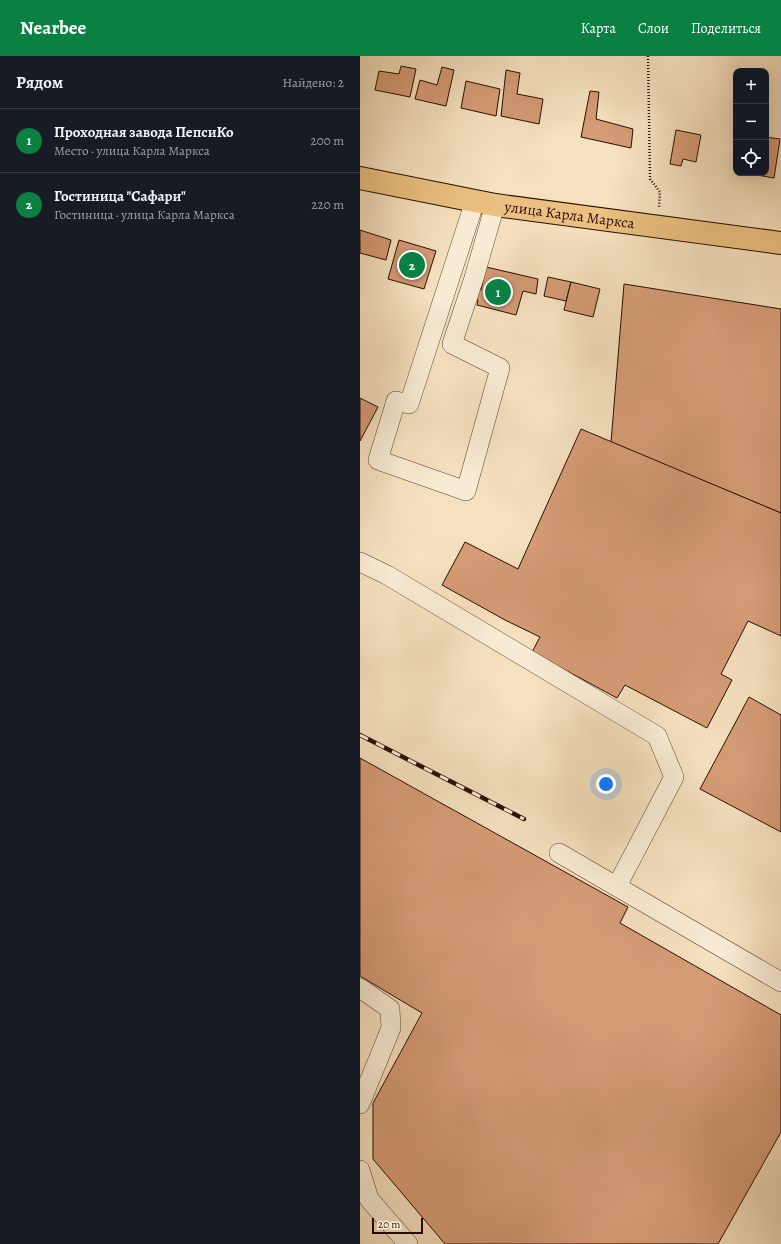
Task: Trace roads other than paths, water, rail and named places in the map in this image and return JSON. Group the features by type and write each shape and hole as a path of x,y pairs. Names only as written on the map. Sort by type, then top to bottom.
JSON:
{"main road":[{"name":"улица Карла Маркса","path":"360,178 485,203 781,243"}],"street":[{"path":"485,203 474,278 452,344 500,368 466,491 378,460 396,401 409,404 485,203"},
{"path":"360,562 387,575 656,736 674,777 617,886"},
{"path":"559,853 781,982"},
{"path":"360,988 390,1009 391,1028 360,1104"},
{"path":"360,1170 365,1205 408,1244"}],"railway":[{"path":"360,735 524,819"}],"place":[{"name":"Гостиница \"Сафари\"","path":"412,265"},
{"name":"Проходная завода ПепсиКо","path":"498,292"}]}
